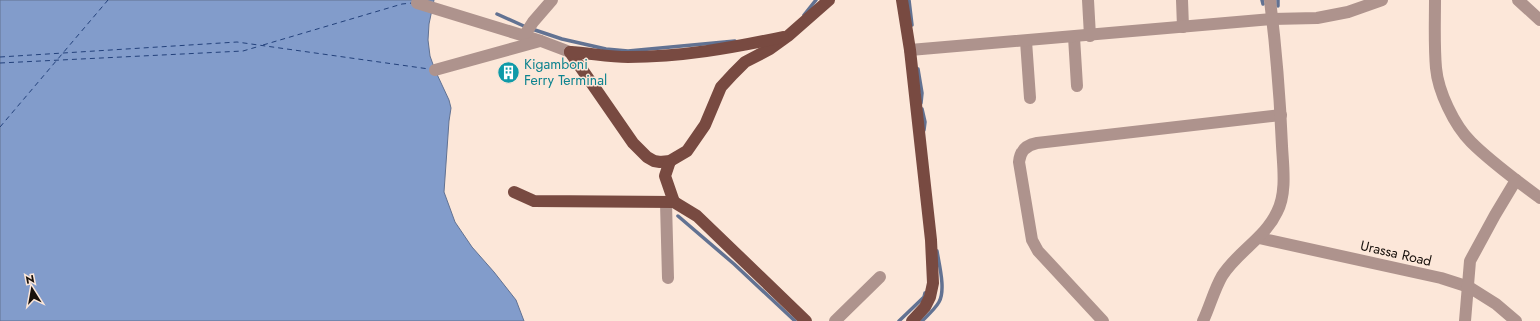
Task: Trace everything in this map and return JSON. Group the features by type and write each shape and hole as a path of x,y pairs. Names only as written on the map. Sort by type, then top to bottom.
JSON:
{"main road":[{"path":"570,52 633,143 647,157 654,161 670,161 687,151 705,125 721,87 733,74 745,62 770,49 788,36 829,0"},
{"path":"902,0 910,50 931,240 933,283 930,296 925,307 912,321"},
{"path":"570,52 627,57 672,55 744,46 788,36"},
{"path":"670,161 665,176 670,202"},
{"path":"514,192 534,200 670,202 696,216 806,321"}],"street":[{"path":"524,36 533,22 552,0"},
{"path":"1088,0 1090,36"},
{"path":"1182,0 1183,28"},
{"path":"1203,321 1222,276 1240,254 1259,238 1277,213 1281,204 1283,174 1281,115 1270,0"},
{"path":"910,50 1090,36 1272,19 1317,18 1348,12 1382,0"},
{"path":"1435,0 1436,69 1442,94 1460,128 1470,142 1540,198"},
{"path":"1518,0 1540,20"},
{"path":"417,3 541,41 570,52"},
{"path":"1074,37 1077,86"},
{"path":"435,70 541,41"},
{"path":"1026,41 1030,98"},
{"path":"1103,321 1038,251 1032,240 1019,162 1022,151 1031,144 1037,143 1281,115"},
{"path":"1465,321 1470,261 1516,180"},
{"path":"668,278 670,202"},
{"name":"Urassa Road","path":"1259,238 1441,278 1469,287 1496,304 1516,321"},
{"path":"835,321 880,277"}],"water":[{"path":"0,0 434,0 429,24 428,40 430,56 451,108 444,192 455,222 472,247 516,300 524,321 0,321"}],"waterway":[{"path":"804,15 816,0"},
{"path":"909,0 912,25"},
{"path":"1262,0 1263,4"},
{"path":"1278,0 1278,6"},
{"path":"497,14 526,27"},
{"path":"532,29 562,39 606,49 628,51 735,41"},
{"path":"918,69 922,93 921,103"},
{"path":"922,109 925,122 924,130"},
{"path":"678,216 734,264 795,321"},
{"path":"922,321 936,307 941,297 942,284 937,251"},
{"path":"899,321 924,297 925,293"}],"ferry route":[{"path":"0,127 108,0"},
{"path":"263,45 402,4 412,3"},
{"path":"0,57 237,42 429,69"},
{"path":"0,63 243,51 260,46"}],"place":[{"name":"Kigamboni Ferry Terminal","path":"508,72"}]}
